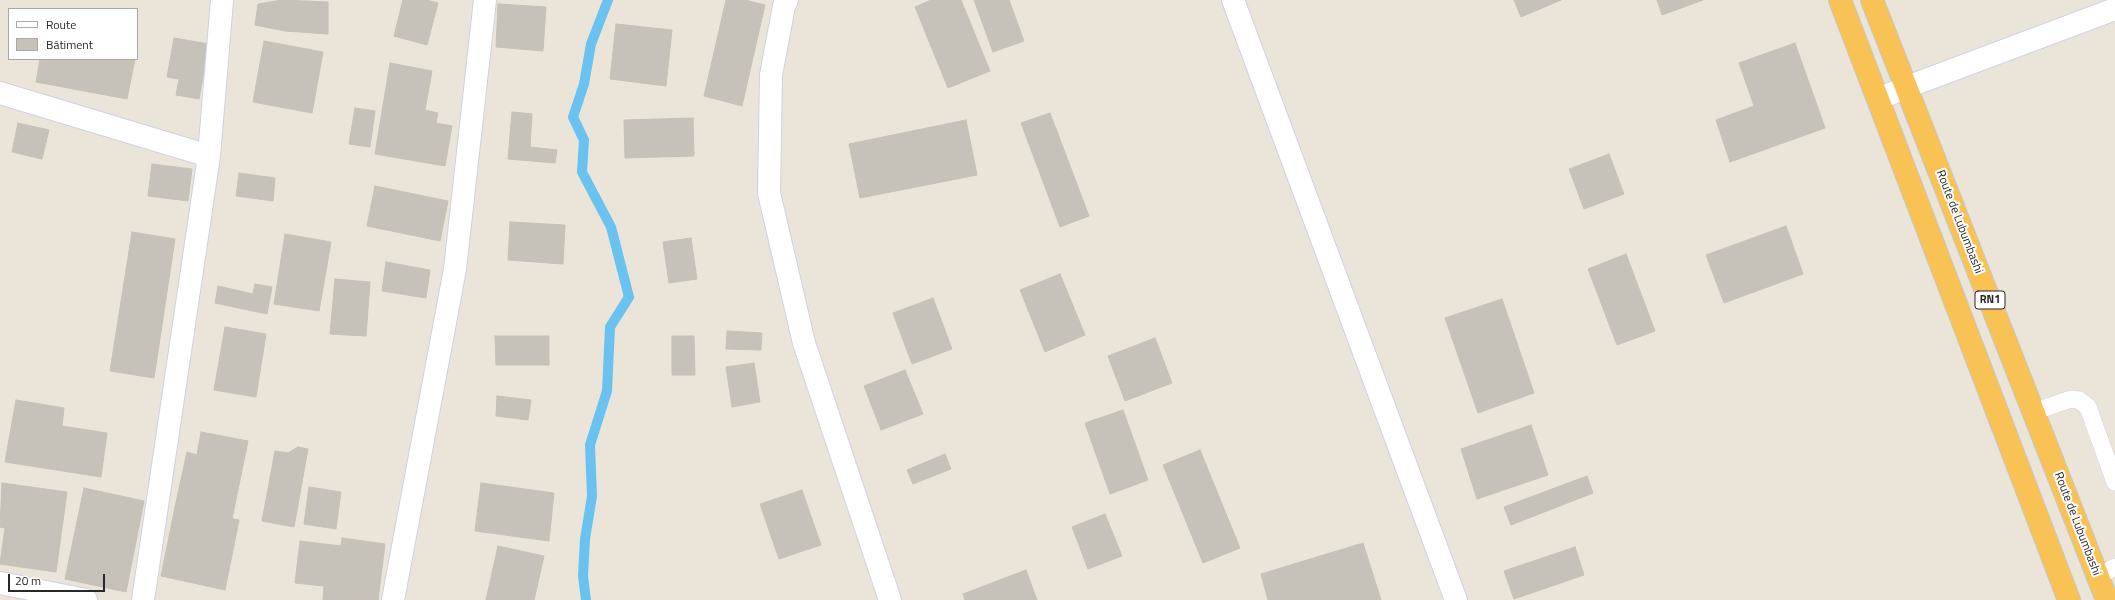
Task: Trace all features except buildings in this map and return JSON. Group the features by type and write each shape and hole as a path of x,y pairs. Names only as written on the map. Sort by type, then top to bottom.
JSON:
{"highway":[{"name":"RN1","path":"1840,0 2069,600"},
{"name":"Route de Lubumbashi","path":"1872,0 2033,412 2106,572 2107,600"}],"street":[{"path":"143,600 209,156 222,0"},
{"path":"393,600 455,269 485,0"},
{"path":"787,0 784,6 771,75 769,193 804,343 890,600"},
{"path":"1233,0 1456,600"},
{"path":"1878,100 1907,87 2115,9"},
{"path":"0,93 209,156"},
{"path":"0,583 86,600"}],"lane":[{"path":"2033,412 2071,399 2079,400 2088,407 2115,482"}],"waterway":[{"path":"586,600 583,576 585,539 592,496 590,445 607,391 610,327 629,297 611,227 582,172 584,140 573,117 584,84 591,44 608,0"}]}
